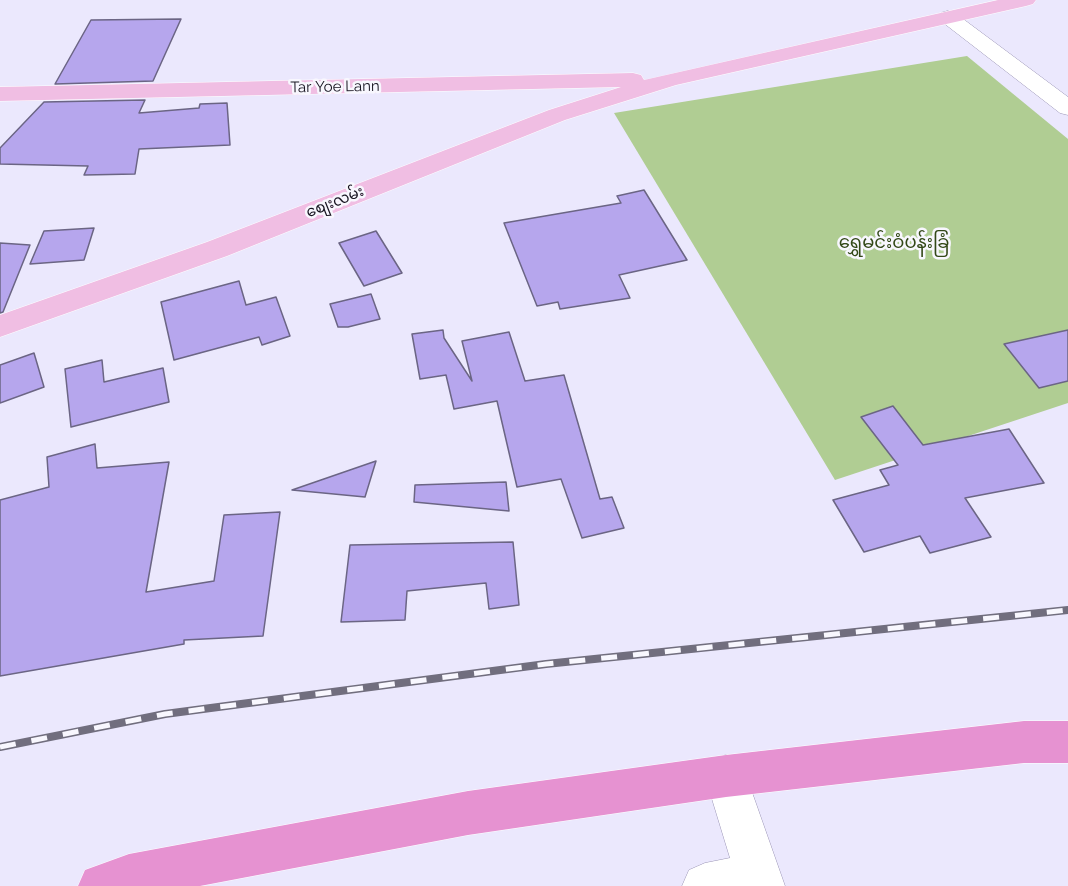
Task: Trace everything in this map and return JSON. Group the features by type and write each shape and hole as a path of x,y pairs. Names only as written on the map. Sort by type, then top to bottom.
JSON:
{"highway":[{"path":"101,886 129,877 468,813 726,776 1024,742 1068,742"}],"main road":[{"path":"670,79 1026,0"},
{"name":"Tar Yoe Lann","path":"0,94 670,79"},
{"name":"စျေးလမ်း","path":"0,326 217,249 557,115 670,79"}],"street":[{"path":"948,17 1068,108"},
{"path":"705,886 760,880 726,776"}],"green space":[{"name":"ရွှေမင်းဝံပန်းခြံ","path":"967,56 1068,139 1068,403 835,480 614,113"}],"building":[{"path":"181,19 153,81 55,84 91,20"},
{"path":"145,100 139,113 199,108 200,104 227,103 230,145 139,149 135,174 84,175 88,166 0,164 0,148 44,102"},
{"path":"644,190 687,260 619,275 630,298 560,309 558,302 537,306 504,223 621,203 617,196"},
{"path":"94,228 84,260 30,264 44,231"},
{"path":"376,231 402,273 364,286 339,243"},
{"path":"0,243 30,245 3,312 0,313"},
{"path":"239,281 246,305 276,297 290,336 262,345 259,337 174,360 161,302"},
{"path":"371,294 380,319 348,327 338,327 330,304"},
{"path":"443,330 444,338 472,381 462,341 509,332 525,381 564,375 600,499 612,497 624,528 582,538 561,479 517,487 497,401 454,409 446,375 420,379 412,334"},
{"path":"1068,330 1068,381 1039,388 1004,344"},
{"path":"34,353 44,387 0,403 0,365"},
{"path":"102,360 104,382 163,368 169,402 71,427 65,369"},
{"path":"893,406 923,445 1009,429 1044,483 965,498 991,537 930,553 920,536 864,552 833,500 889,485 880,470 898,465 861,417"},
{"path":"95,444 97,468 169,462 146,592 214,581 224,515 280,512 263,636 184,640 184,644 0,676 0,500 49,487 47,457"},
{"path":"376,461 365,497 292,490"},
{"path":"506,482 509,511 414,502 415,485"},
{"path":"513,542 519,605 489,609 486,583 407,591 405,620 341,622 350,545"}],"railway":[{"path":"0,747 165,714 546,664 1068,610"}]}
